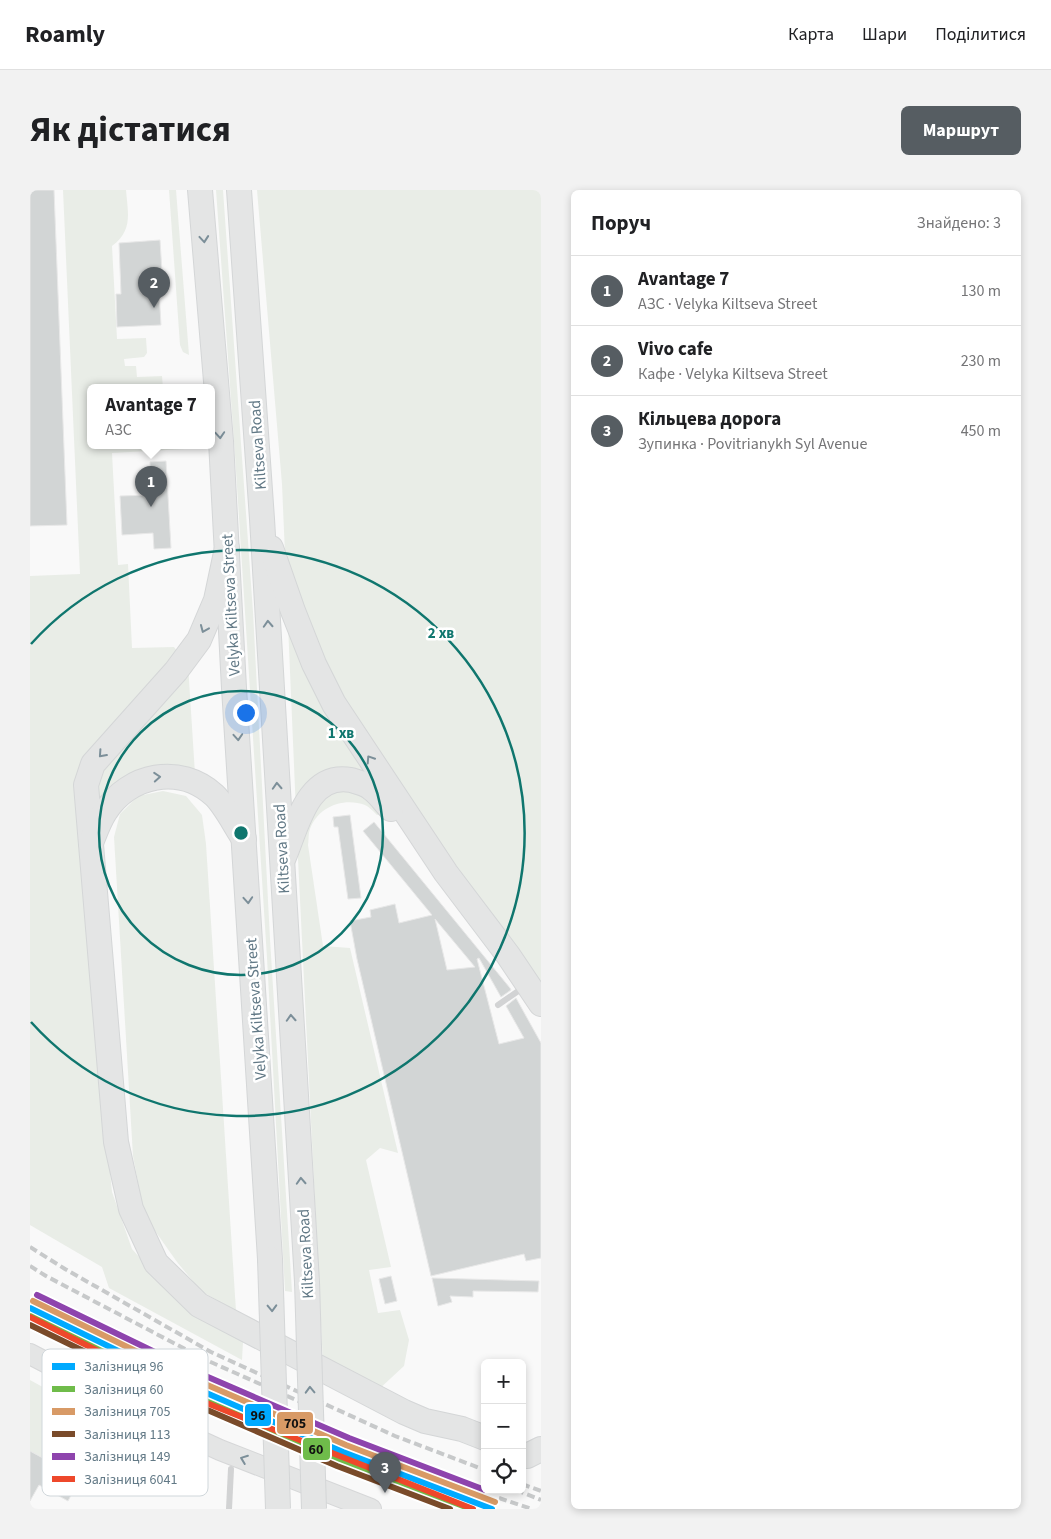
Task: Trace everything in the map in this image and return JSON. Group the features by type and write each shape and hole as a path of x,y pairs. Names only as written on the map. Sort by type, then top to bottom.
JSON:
{"highway":[{"name":"Velyka Kiltseva Street","path":"200,190 219,412 270,1259 278,1509"},
{"name":"Kiltseva Road","path":"239,190 262,519 307,1282 314,1509"},
{"path":"262,519 293,611 324,687 446,873 529,984 541,1004"},
{"path":"227,548 216,600 199,640 176,671 93,764 86,784 116,1142 131,1209 156,1263 199,1305 404,1412 425,1421 462,1429 481,1436"},
{"path":"90,845 105,812 120,794 147,778 173,776 196,782 214,795 244,839"},
{"path":"281,865 307,802 317,788 330,780 345,779 358,782 372,789 446,873"},
{"path":"526,1455 541,1450"}],"main road":[{"path":"30,1354 42,1360"},
{"path":"208,1444 371,1509"}],"lane":[{"path":"498,1005 529,984"},
{"path":"229,1509 231,1469"}],"shaded area":[{"path":"63,190 126,190 128,221 123,234 112,246 117,339 146,338 147,353 144,357 124,359 125,366 136,366 137,377 162,376 163,384 87,384 87,449 185,449 112,453 118,565 128,564 132,648 174,647 179,654 78,781 78,840 112,1192 132,1249 179,1302 243,1342 242,1360 109,1288 102,1267 30,1225 30,576 80,574"},
{"path":"169,190 176,190 189,355 183,352 180,345"},
{"path":"216,190 223,190 253,612 270,939 292,1292 285,1291 267,958"},
{"path":"257,190 541,190 541,988 408,804 377,815 365,805 348,802 340,803 319,815 309,833 308,845 323,946 350,948 398,1153 380,1148 366,1160 391,1267 369,1270 378,1313 400,1310 409,1340 404,1366 377,1391 323,1364 282,484"},
{"path":"188,664 195,774 169,764 142,768 125,778 97,810 95,781 107,759"},
{"path":"163,791 186,796 202,815 206,844 236,1311 201,1291 177,1262 153,1228 142,1203 133,1156 114,837 120,814 138,796"},
{"path":"30,1380 42,1387 42,1458 30,1451"}],"building":[{"path":"30,190 54,190 67,525 30,526"},
{"path":"160,240 162,272 140,274 141,293 159,291 161,325 117,327 116,294 121,294 119,243"},
{"path":"166,461 171,548 154,549 153,533 122,535 120,496 151,495 150,462"},
{"path":"350,815 361,898 348,899 338,827 334,827 333,817"},
{"path":"374,822 510,988 511,990 501,997 479,958 477,959 499,1044 524,1038 506,1006 516,998 541,1043 541,1258 526,1261 524,1254 431,1276 357,959 350,921 371,917 370,910 395,904 399,923 432,915 363,831","holes":["435,919 475,967 447,970"]},
{"path":"391,1276 397,1301 385,1304 379,1279"},
{"path":"432,1278 539,1281 538,1292 473,1291 473,1297 450,1296 452,1302 438,1306"},
{"path":"30,1451 42,1458 42,1487 39,1485 30,1501"},
{"path":"59,1496 71,1496 68,1501"}],"railway":[{"path":"30,1247 206,1349"},
{"path":"30,1266 185,1349"},
{"path":"208,1350 395,1436 481,1468"},
{"path":"208,1361 321,1411"},
{"path":"526,1485 541,1491"},
{"path":"526,1494 541,1500"},
{"path":"499,1498 532,1509"}],"rail line":[{"name":"149","path":"37,1295 149,1349"},
{"name":"705","path":"33,1301 131,1349"},
{"name":"96","path":"30,1308 114,1349"},
{"name":"60","path":"30,1316 97,1349"},
{"name":"6041","path":"30,1317 94,1349"},
{"name":"113","path":"30,1325 79,1349"},
{"name":"149","path":"208,1377 349,1438 481,1488"},
{"name":"705","path":"208,1385 346,1445 495,1502"},
{"name":"96","path":"208,1394 343,1452 492,1509"},
{"name":"60","path":"208,1402 340,1459 471,1509"},
{"name":"6041","path":"208,1404 473,1509"},
{"name":"113","path":"208,1410 337,1466 450,1509"}],"place":[{"name":"Vivo cafe","path":"154,308"},
{"name":"Avantage 7","path":"151,507"},
{"name":"Кільцева дорога","path":"385,1493"}]}
